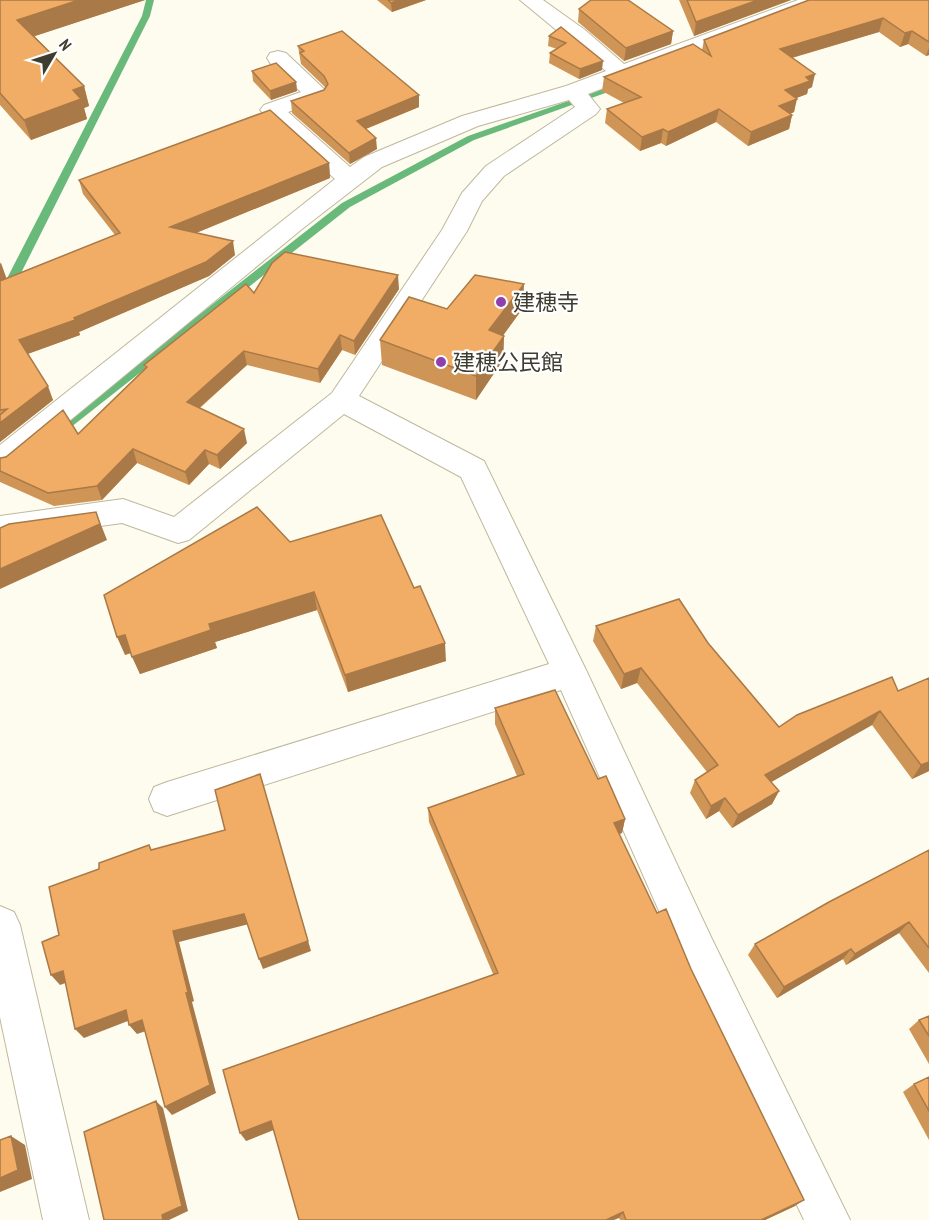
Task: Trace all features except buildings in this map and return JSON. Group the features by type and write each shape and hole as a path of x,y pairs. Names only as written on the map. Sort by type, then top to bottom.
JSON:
{"street":[{"path":"530,0 577,35 621,73"},
{"path":"0,461 373,162 470,121 574,91 817,0"},
{"path":"278,58 316,94 272,110 350,180"},
{"path":"0,528 123,511 178,531 342,400 454,231 471,198 495,171 588,109 574,91"},
{"path":"342,400 473,469 570,672 697,951 827,1220"},
{"path":"167,799 570,672"},
{"path":"0,925 66,1220"}],"waterway":[{"path":"0,303 146,16 150,0"},
{"path":"57,432 346,205 471,138 620,86"}],"place":[{"name":"建穂寺","path":"501,302"},
{"name":"建穂公民館","path":"441,362"}]}
